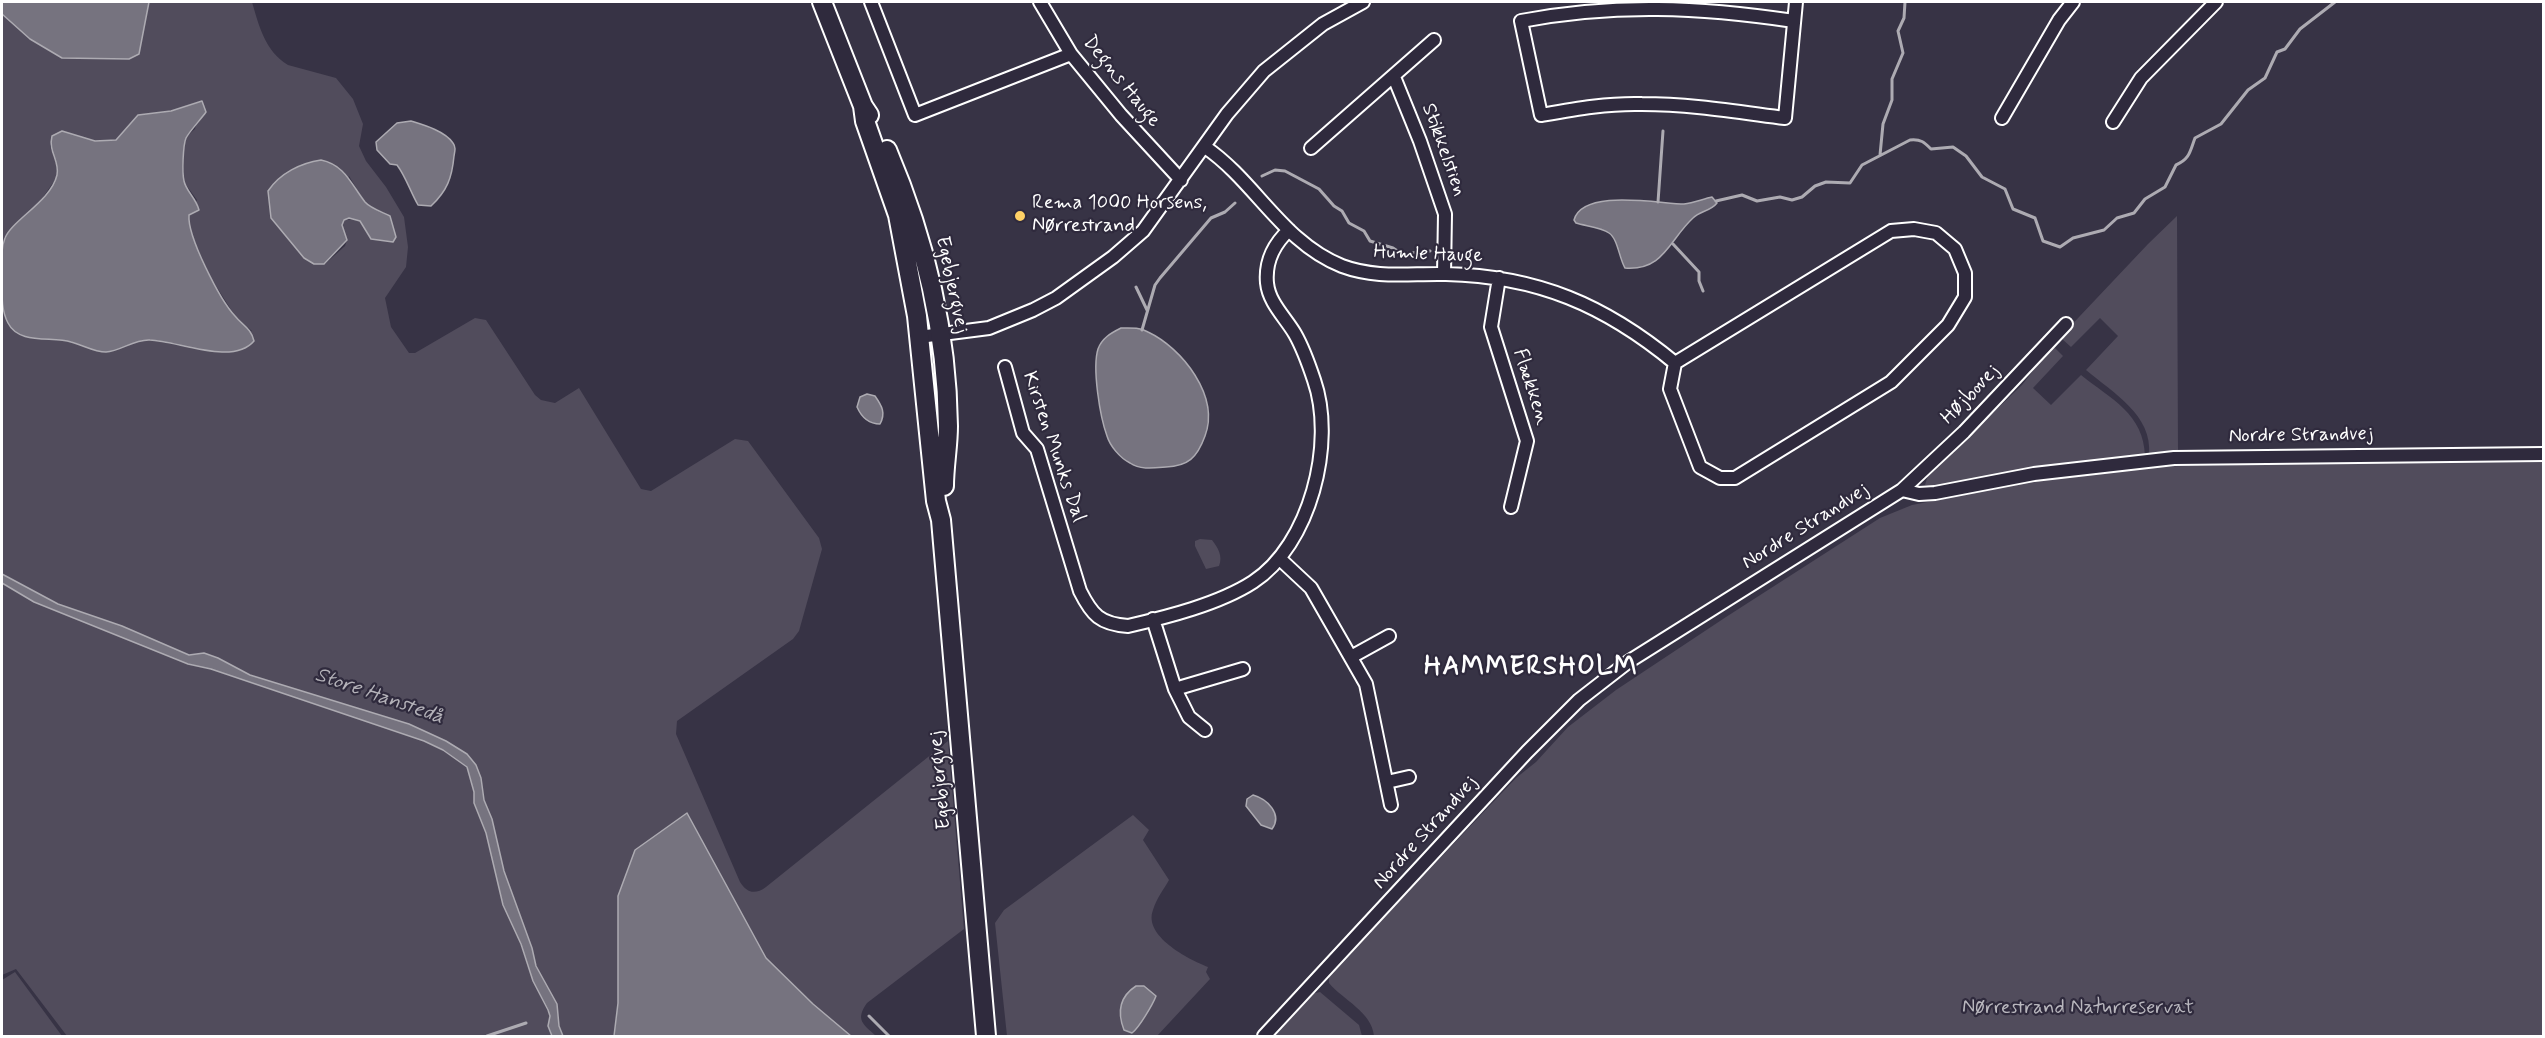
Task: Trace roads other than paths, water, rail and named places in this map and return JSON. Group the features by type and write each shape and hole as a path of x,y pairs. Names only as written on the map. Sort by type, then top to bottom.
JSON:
{"street":[{"name":"Egebjergvej","path":"822,2 863,106 884,144 908,204 926,268 940,334 948,426 941,520 987,1036"},
{"path":"871,2 915,115 1071,54"},
{"name":"Degns Hauge","path":"1040,2 1071,54 1120,116 1181,180"},
{"path":"919,337 989,328 1033,310 1056,298 1113,257 1143,231 1227,114 1264,71 1323,24 1363,2"},
{"path":"1794,21 1700,10 1630,7 1561,13 1521,21 1541,115 1584,107 1640,104 1681,105 1785,118 1796,2"},
{"path":"2002,118 2059,20 2073,2"},
{"path":"2113,122 2141,78 2216,2"},
{"path":"1311,148 1434,40"},
{"name":"Stikkelstien","path":"1394,77 1420,141 1445,214 1444,274"},
{"name":"Egebjergvej","path":"863,106 865,121 898,215 919,337 936,501 941,520"},
{"name":"Humle Hauge","path":"1205,147 1220,157 1289,230 1319,254 1362,272 1383,275 1444,274 1499,278 1557,292 1592,306 1624,325 1675,363"},
{"path":"898,215 905,228 914,260 927,325 933,333 940,334"},
{"path":"1914,229 1936,233 1955,249 1965,273 1965,297 1948,325 1891,382 1736,478 1720,478 1700,467 1670,389 1675,363 1892,231 1914,229"},
{"name":"Kirsten Munks Dal","path":"1005,367 1023,433 1037,449 1080,591 1089,609 1099,619 1113,625 1128,626 1231,594 1254,582 1280,559 1295,535 1317,480 1321,450 1321,417 1315,382 1296,335 1274,304 1267,284 1268,261 1277,241 1289,230"},
{"name":"Flækken","path":"1499,278 1491,327 1527,441 1511,507"},
{"name":"Højbovej","path":"1902,490 1964,432 2066,324"},
{"name":"Nordre Strandvej","path":"1264,1036 1527,752 1579,700 1628,662 1902,490 1919,494 1935,493 2034,474 2174,458 2544,454"},
{"path":"1280,559 1311,588 1366,684 1391,805"},
{"path":"1153,620 1175,689 1189,717 1205,730"},
{"path":"1351,657 1389,636"},
{"path":"1175,689 1243,669"},
{"path":"1387,782 1409,777"}],"waterway":[{"path":"1880,155 1883,124 1892,100 1892,79 1903,53 1898,31 1904,18 1905,2"},
{"path":"1716,201 1742,195 1757,201 1780,197 1792,200 1802,197 1815,186 1826,182 1850,183 1862,165 1910,140 1917,140 1931,149 1953,147 1966,156 1982,177 2005,189 2013,209 2035,218 2043,241 2060,247 2073,238 2104,230 2117,218 2134,213 2145,199 2165,187 2176,165 2189,154 2195,138 2221,124 2248,90 2265,78 2277,52 2285,49 2300,29 2335,2"},
{"path":"1658,202 1663,131"},
{"path":"1262,176 1275,170 1285,171 1319,189 1334,206 1342,211 1349,223 1364,231 1370,241 1393,248 1402,254 1430,251"},
{"path":"1142,330 1155,285 1160,278 1211,218 1225,212 1235,203"},
{"path":"1673,244 1699,272 1699,281 1703,291"},
{"path":"1136,287 1147,310"},
{"path":"869,1016 889,1036"},
{"path":"487,1036 526,1023"}],"place":[{"name":"Rema 1000 Horsens, Nørrestrand","path":"1020,216"}],"district":[{"name":"HAMMERSHOLM","path":"1531,669"}],"water label":[{"name":"Store Hanstedå","path":"379,697"}],"park label":[{"name":"Nørrestrand Naturreservat","path":"2078,1009"}]}
